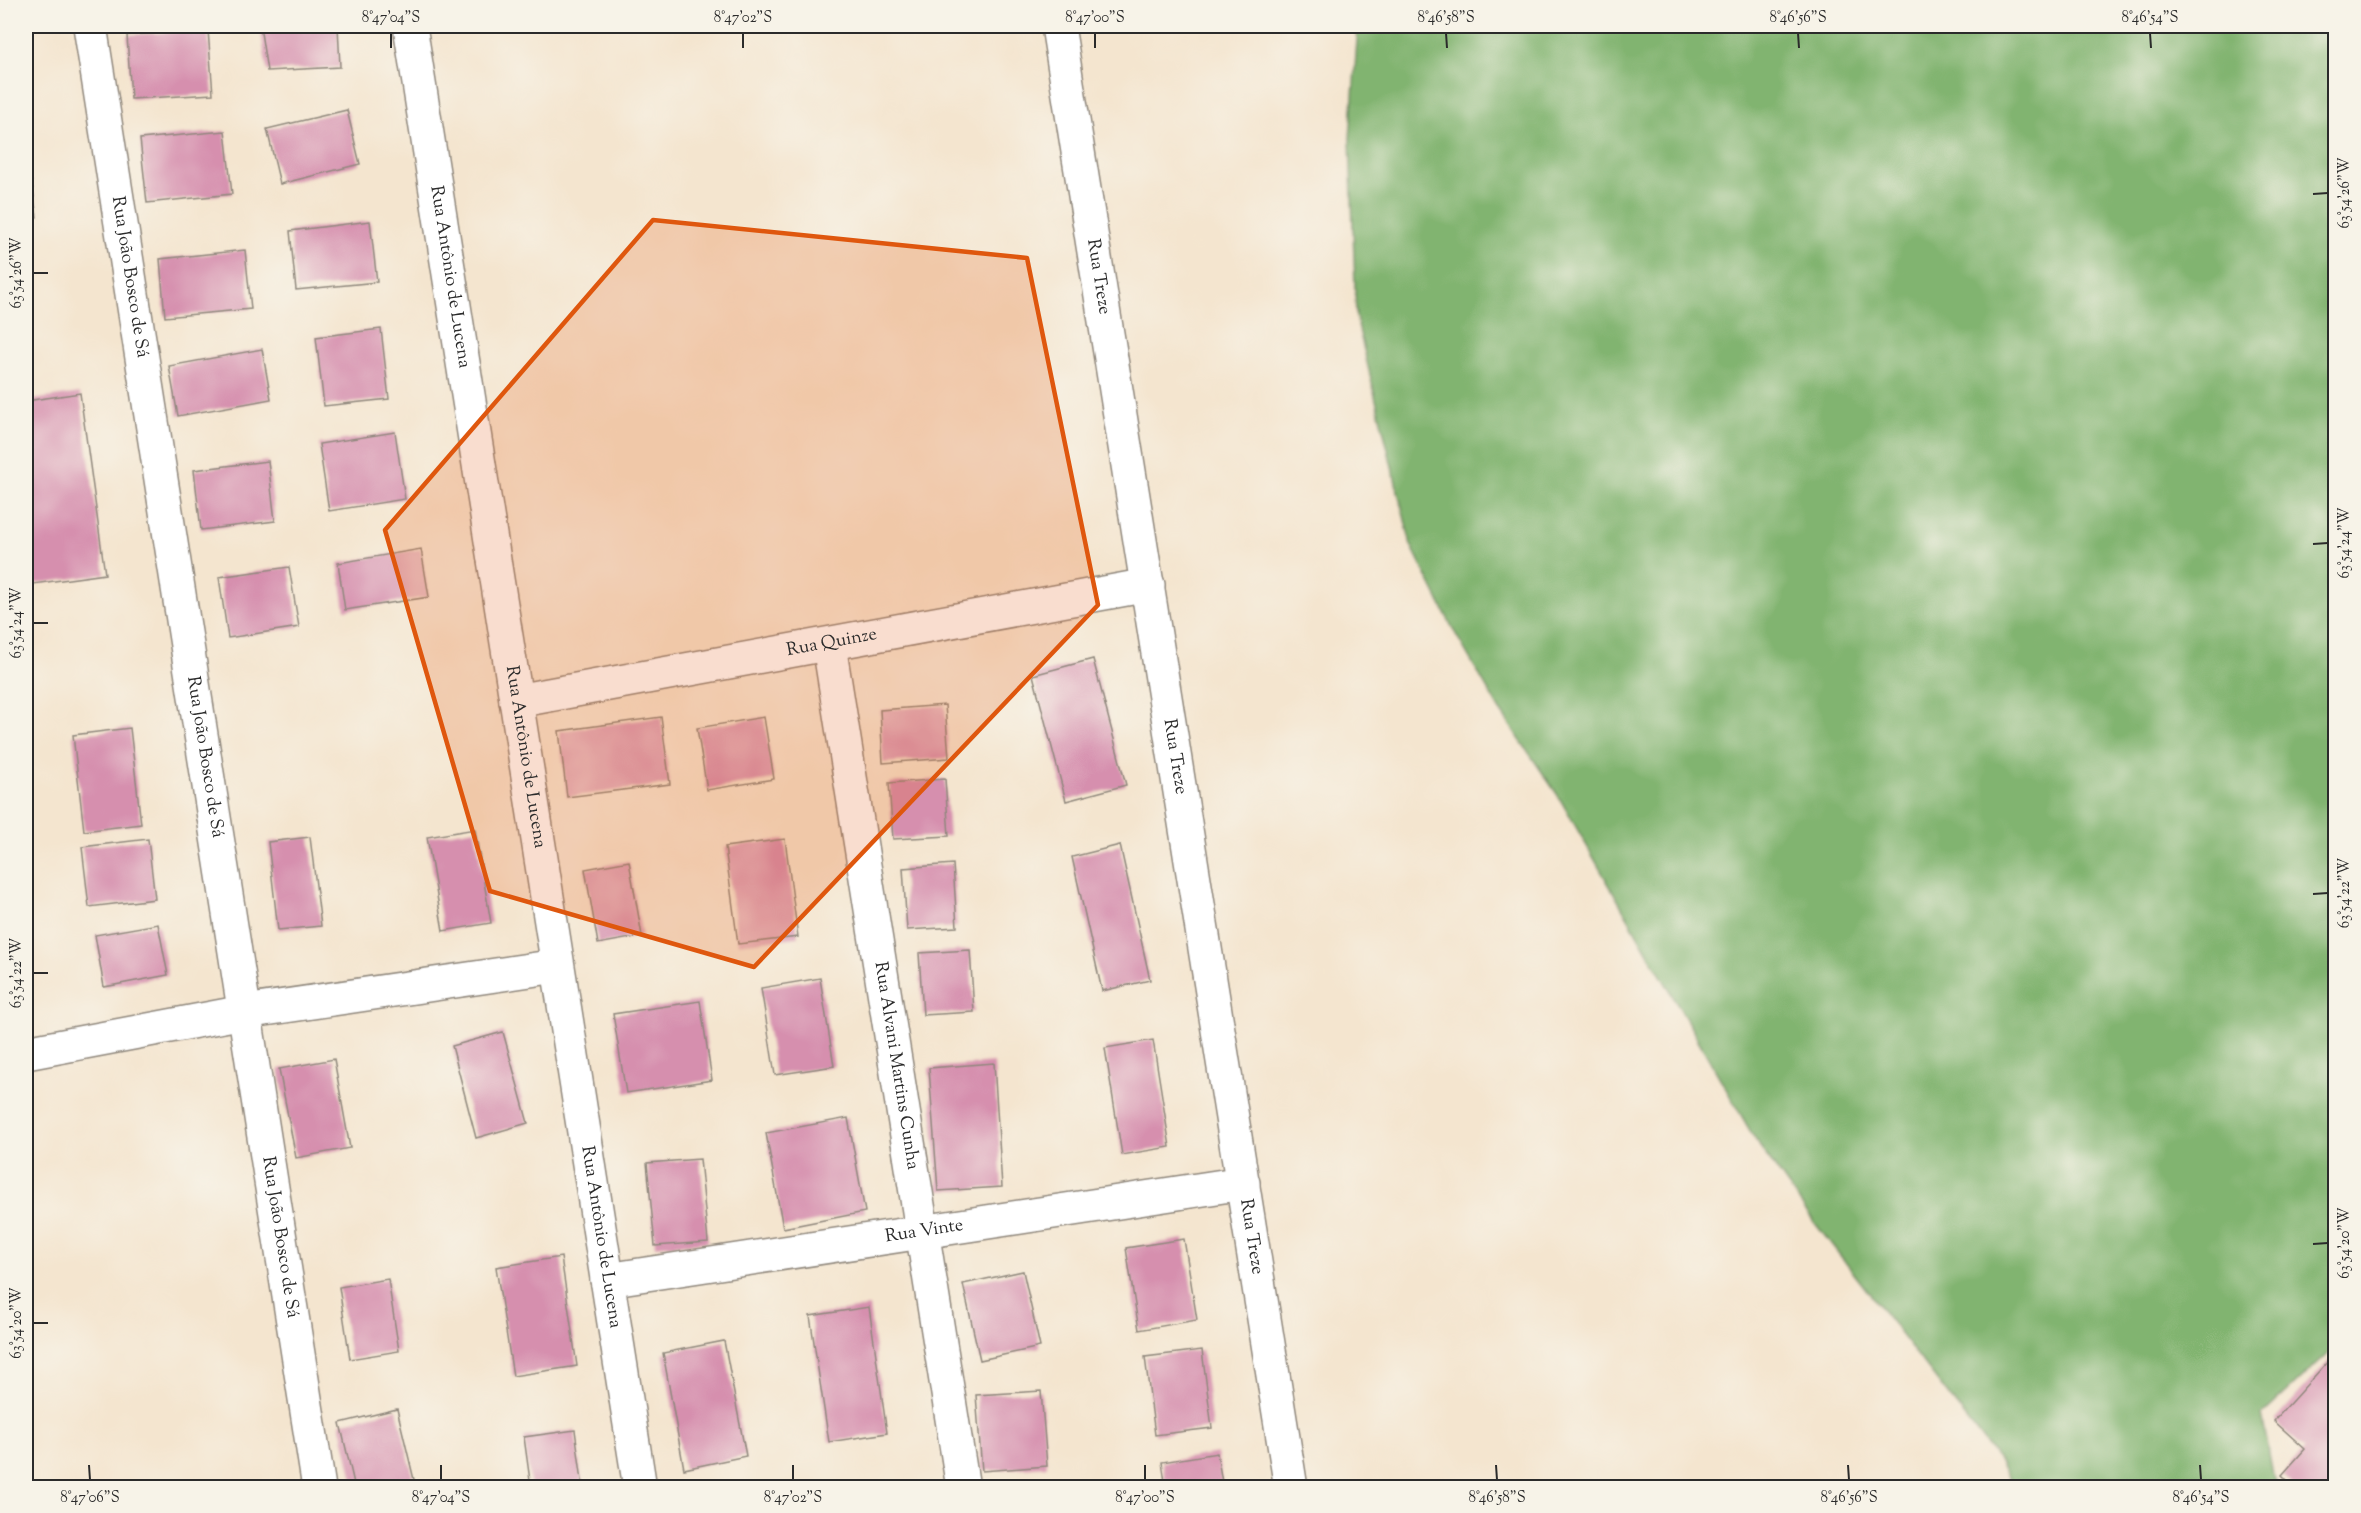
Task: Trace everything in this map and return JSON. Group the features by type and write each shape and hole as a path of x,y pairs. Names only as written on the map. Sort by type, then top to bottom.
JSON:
{"lane":[{"name":"Rua João Bosco de Sá","path":"90,26 319,1488"},
{"name":"Rua Antônio de Lucena","path":"410,26 640,1488"},
{"name":"Rua Treze","path":"1058,26 1290,1488"},
{"name":"Rua Quinze","path":"516,701 1148,585"},
{"name":"Rua Alvani Martins Cunha","path":"829,645 963,1488"},
{"path":"26,1053 244,1012 557,966"},
{"name":"Rua Vinte","path":"607,1280 1243,1183"}],"highlighted area":[{"path":"653,220 1027,258 1098,605 754,967 490,891 385,530"}],"green space":[{"path":"1358,26 2335,26 2336,1346 2262,1415 2274,1480 2280,1487 2015,1487 2000,1462 1811,1218 1756,1141 1557,794 1499,709 1454,631 1411,545 1356,317 1350,139"}],"building":[{"path":"260,26 338,26 340,67 267,71"},
{"path":"208,30 213,94 131,99 127,35"},
{"path":"347,110 360,164 280,184 267,129"},
{"path":"225,131 232,194 147,203 140,139"},
{"path":"26,146 37,217 26,219"},
{"path":"370,221 377,282 296,290 290,231"},
{"path":"245,250 251,309 165,317 160,259"},
{"path":"381,329 389,399 324,406 316,337"},
{"path":"262,349 271,399 178,416 169,366"},
{"path":"80,393 105,574 26,585 26,401"},
{"path":"395,432 405,499 329,511 319,444"},
{"path":"268,461 275,521 201,530 194,470"},
{"path":"421,549 429,597 345,610 338,563"},
{"path":"289,567 299,627 228,638 219,577"},
{"path":"1093,659 1126,785 1066,801 1033,675"},
{"path":"945,705 949,758 883,763 880,710"},
{"path":"661,717 670,784 567,797 559,731"},
{"path":"764,717 774,779 707,790 697,728"},
{"path":"130,728 141,824 84,831 73,735"},
{"path":"945,779 949,836 893,839 889,783"},
{"path":"475,829 491,923 443,931 427,837"},
{"path":"310,837 321,926 278,930 268,842"},
{"path":"148,839 155,899 89,907 82,847"},
{"path":"785,839 798,937 738,944 725,847"},
{"path":"1120,845 1150,980 1102,991 1072,857"},
{"path":"629,861 642,936 598,944 585,869"},
{"path":"953,864 957,927 907,930 903,868"},
{"path":"158,924 168,975 104,987 95,935"},
{"path":"970,950 974,1012 923,1015 919,953"},
{"path":"820,978 834,1066 775,1075 761,988"},
{"path":"700,1001 712,1080 626,1093 613,1014"},
{"path":"503,1032 528,1123 476,1138 452,1046"},
{"path":"1153,1040 1170,1147 1122,1155 1105,1048"},
{"path":"334,1059 350,1148 296,1158 279,1069"},
{"path":"994,1063 1002,1187 938,1191 929,1068"},
{"path":"848,1118 865,1212 783,1228 766,1133"},
{"path":"700,1159 708,1242 655,1246 647,1163"},
{"path":"1184,1239 1197,1320 1139,1330 1126,1248"},
{"path":"561,1257 577,1366 513,1376 496,1267"},
{"path":"1023,1271 1040,1347 980,1360 963,1284"},
{"path":"388,1279 399,1351 350,1359 339,1287"},
{"path":"869,1307 887,1433 829,1442 810,1316"},
{"path":"724,1341 746,1456 684,1469 663,1353"},
{"path":"1202,1350 1212,1428 1155,1435 1145,1357"},
{"path":"2330,1359 2336,1364 2336,1488 2295,1488 2282,1475 2305,1449 2274,1421"},
{"path":"1041,1391 1047,1466 982,1471 976,1395"},
{"path":"397,1409 416,1488 355,1488 340,1423"},
{"path":"575,1430 583,1488 531,1488 524,1437"},
{"path":"1217,1453 1223,1488 1166,1488 1162,1462"},
{"path":"895,1482 895,1488 863,1488 863,1486"}]}
